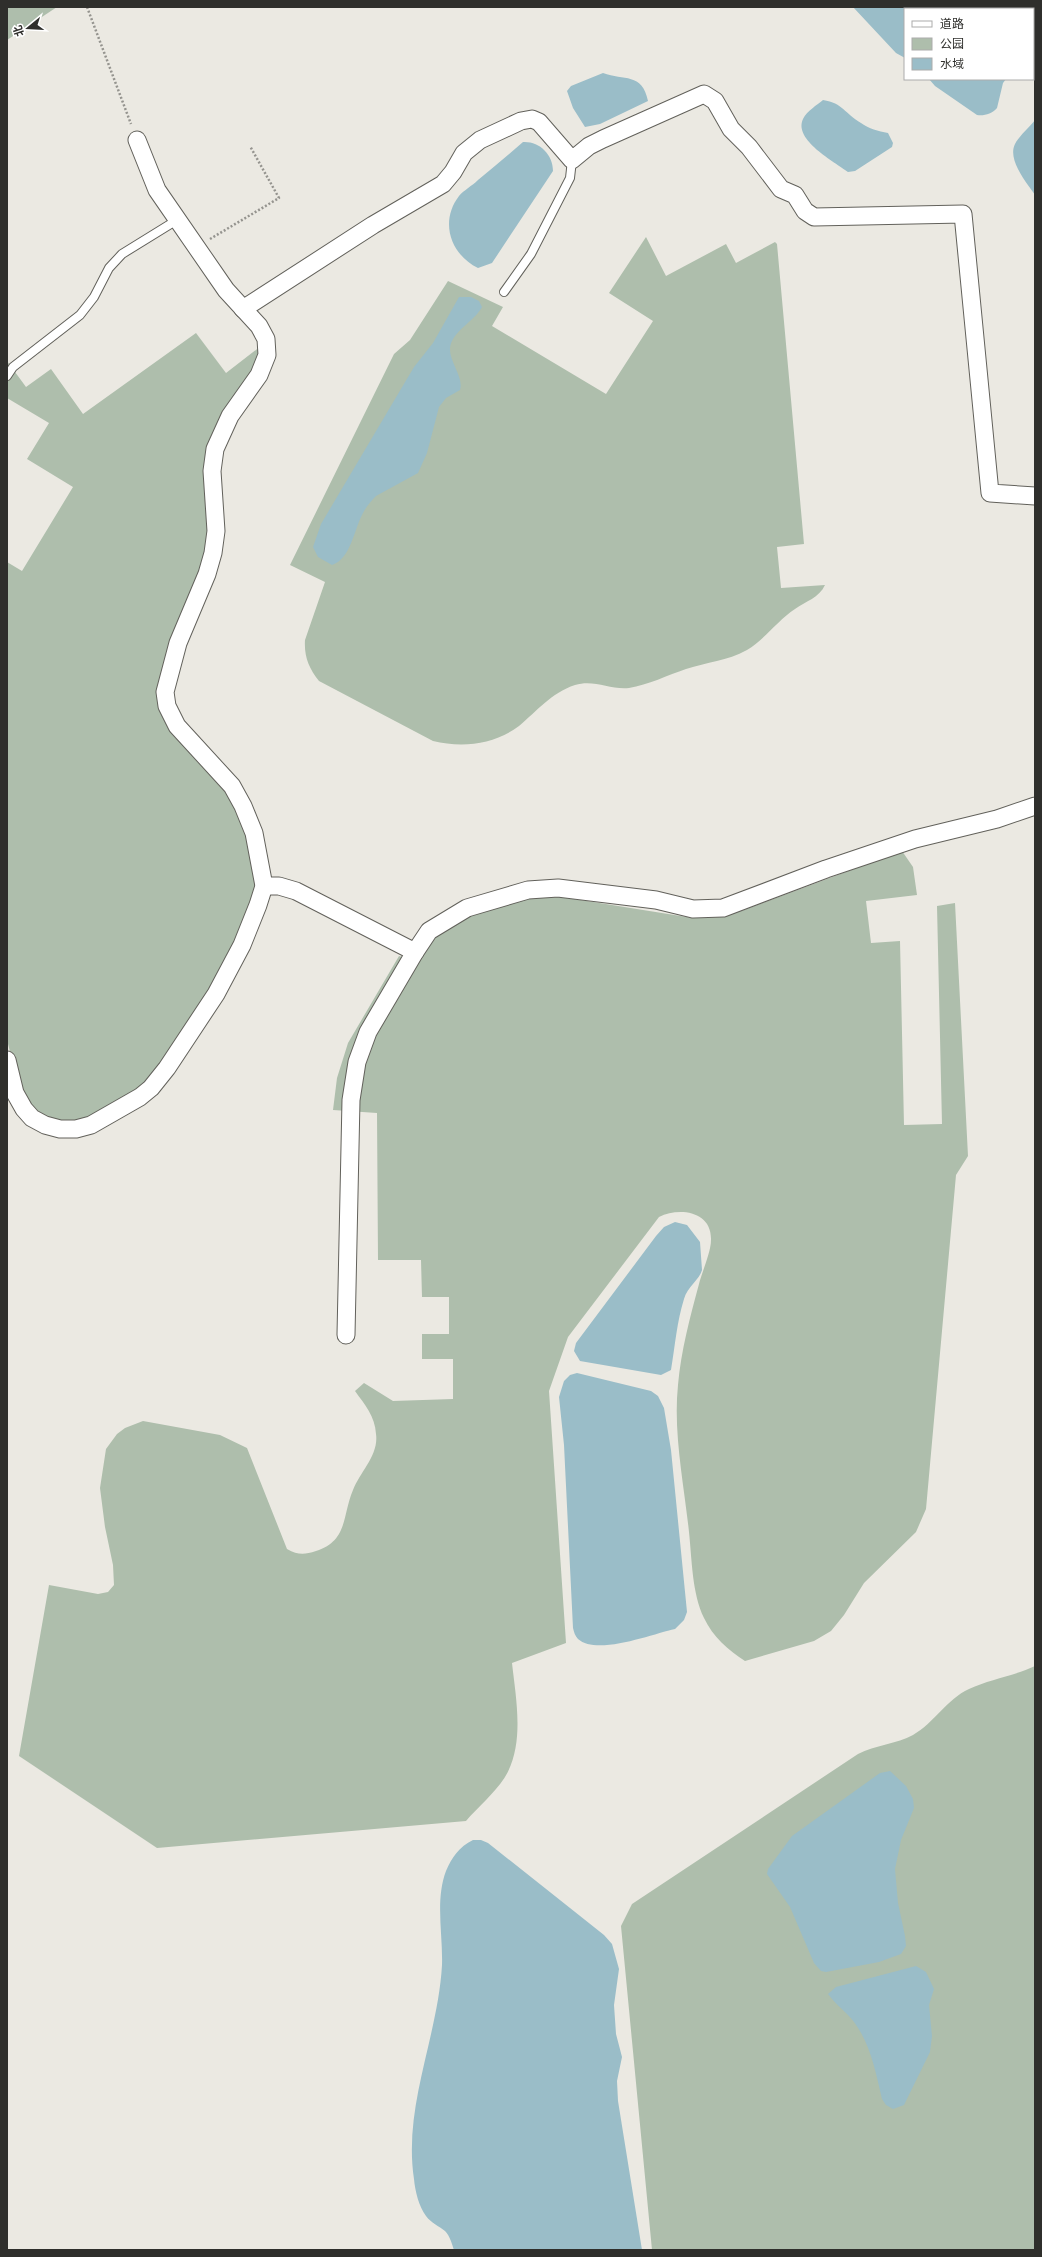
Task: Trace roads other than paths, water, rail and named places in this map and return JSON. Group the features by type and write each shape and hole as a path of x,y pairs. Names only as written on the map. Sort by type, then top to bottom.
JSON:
{"street":[{"path":"243,309 373,225 443,184 453,172 464,153 480,140 510,124 532,119 539,122 572,160 589,146 704,94 715,100 731,129 750,147 781,189 795,195 805,211 814,218 963,214 990,493 1035,496"},
{"path":"7,1060 15,1092 24,1109 32,1118 45,1125 60,1129 76,1129 91,1125 140,1097 152,1088 167,1068 216,994 242,945 258,906 264,886 254,833 243,806 232,786 177,726 167,706 165,692 178,643 207,574 213,553 216,531 212,471 215,449 230,416 259,375 267,355 266,339 259,326 226,290 157,190 137,140"},
{"path":"346,1335 351,1100 353,1081 357,1062 368,1032 429,931 453,915 480,903 528,890 558,888 656,900 693,909 723,908 826,869 908,842 997,819 1035,806"},
{"path":"264,886 279,886 296,891 415,952"}],"lane":[{"path":"504,292 531,254 570,178 572,160"},
{"path":"7,376 13,367 80,315 94,297 109,268 122,254 177,220"}],"water":[{"path":"853,7 964,7 904,8 904,57 896,53"},
{"path":"603,73 631,79 637,82 645,92 648,101 600,124 585,127 573,108 567,91 571,86"},
{"path":"930,80 1005,80 1003,83 997,108 985,115 977,115 935,86"},
{"path":"823,100 830,101 840,106 856,120 867,127 888,133 893,143 892,147 855,171 848,172 817,150 804,135 802,127 803,119"},
{"path":"1035,120 1035,195 1019,171 1013,150 1017,141"},
{"path":"523,142 529,142 540,146 551,159 553,171 492,263 478,268 461,255 451,237 449,227 453,206 461,194"},
{"path":"459,297 471,297 479,301 482,307 455,337 450,348 450,353 460,380 460,390 446,398 439,407 427,453 418,473 374,498 363,513 344,557 332,565 318,557 313,547 321,524 414,367 433,343"},
{"path":"675,1222 687,1225 700,1242 702,1270 684,1299 678,1325 671,1370 661,1375 580,1361 574,1351 576,1343 656,1236 664,1227"},
{"path":"577,1373 651,1391 658,1396 664,1408 671,1450 687,1612 684,1620 675,1629 611,1645 587,1644 576,1637 573,1628 564,1445 559,1397 564,1381 570,1375"},
{"path":"890,1771 906,1786 913,1799 914,1808 901,1840 895,1869 898,1903 906,1946 901,1954 879,1962 826,1972 821,1971 814,1963 790,1907 767,1874 768,1869 792,1836 880,1773"},
{"path":"473,1840 481,1840 488,1843 604,1935 612,1944 619,1969 614,2005 616,2034 622,2057 617,2081 618,2101 642,2250 454,2250 447,2233 428,2218 419,2204 414,2179 412,2152 413,2125 422,2072 439,1992 442,1965 440,1918 441,1894 446,1871 451,1861 460,1849"},
{"path":"916,1966 926,1972 934,1989 929,2005 932,2036 930,2052 904,2105 893,2109 886,2105 882,2099 877,2076 861,2032 855,2023 828,1994 836,1987"}]}
